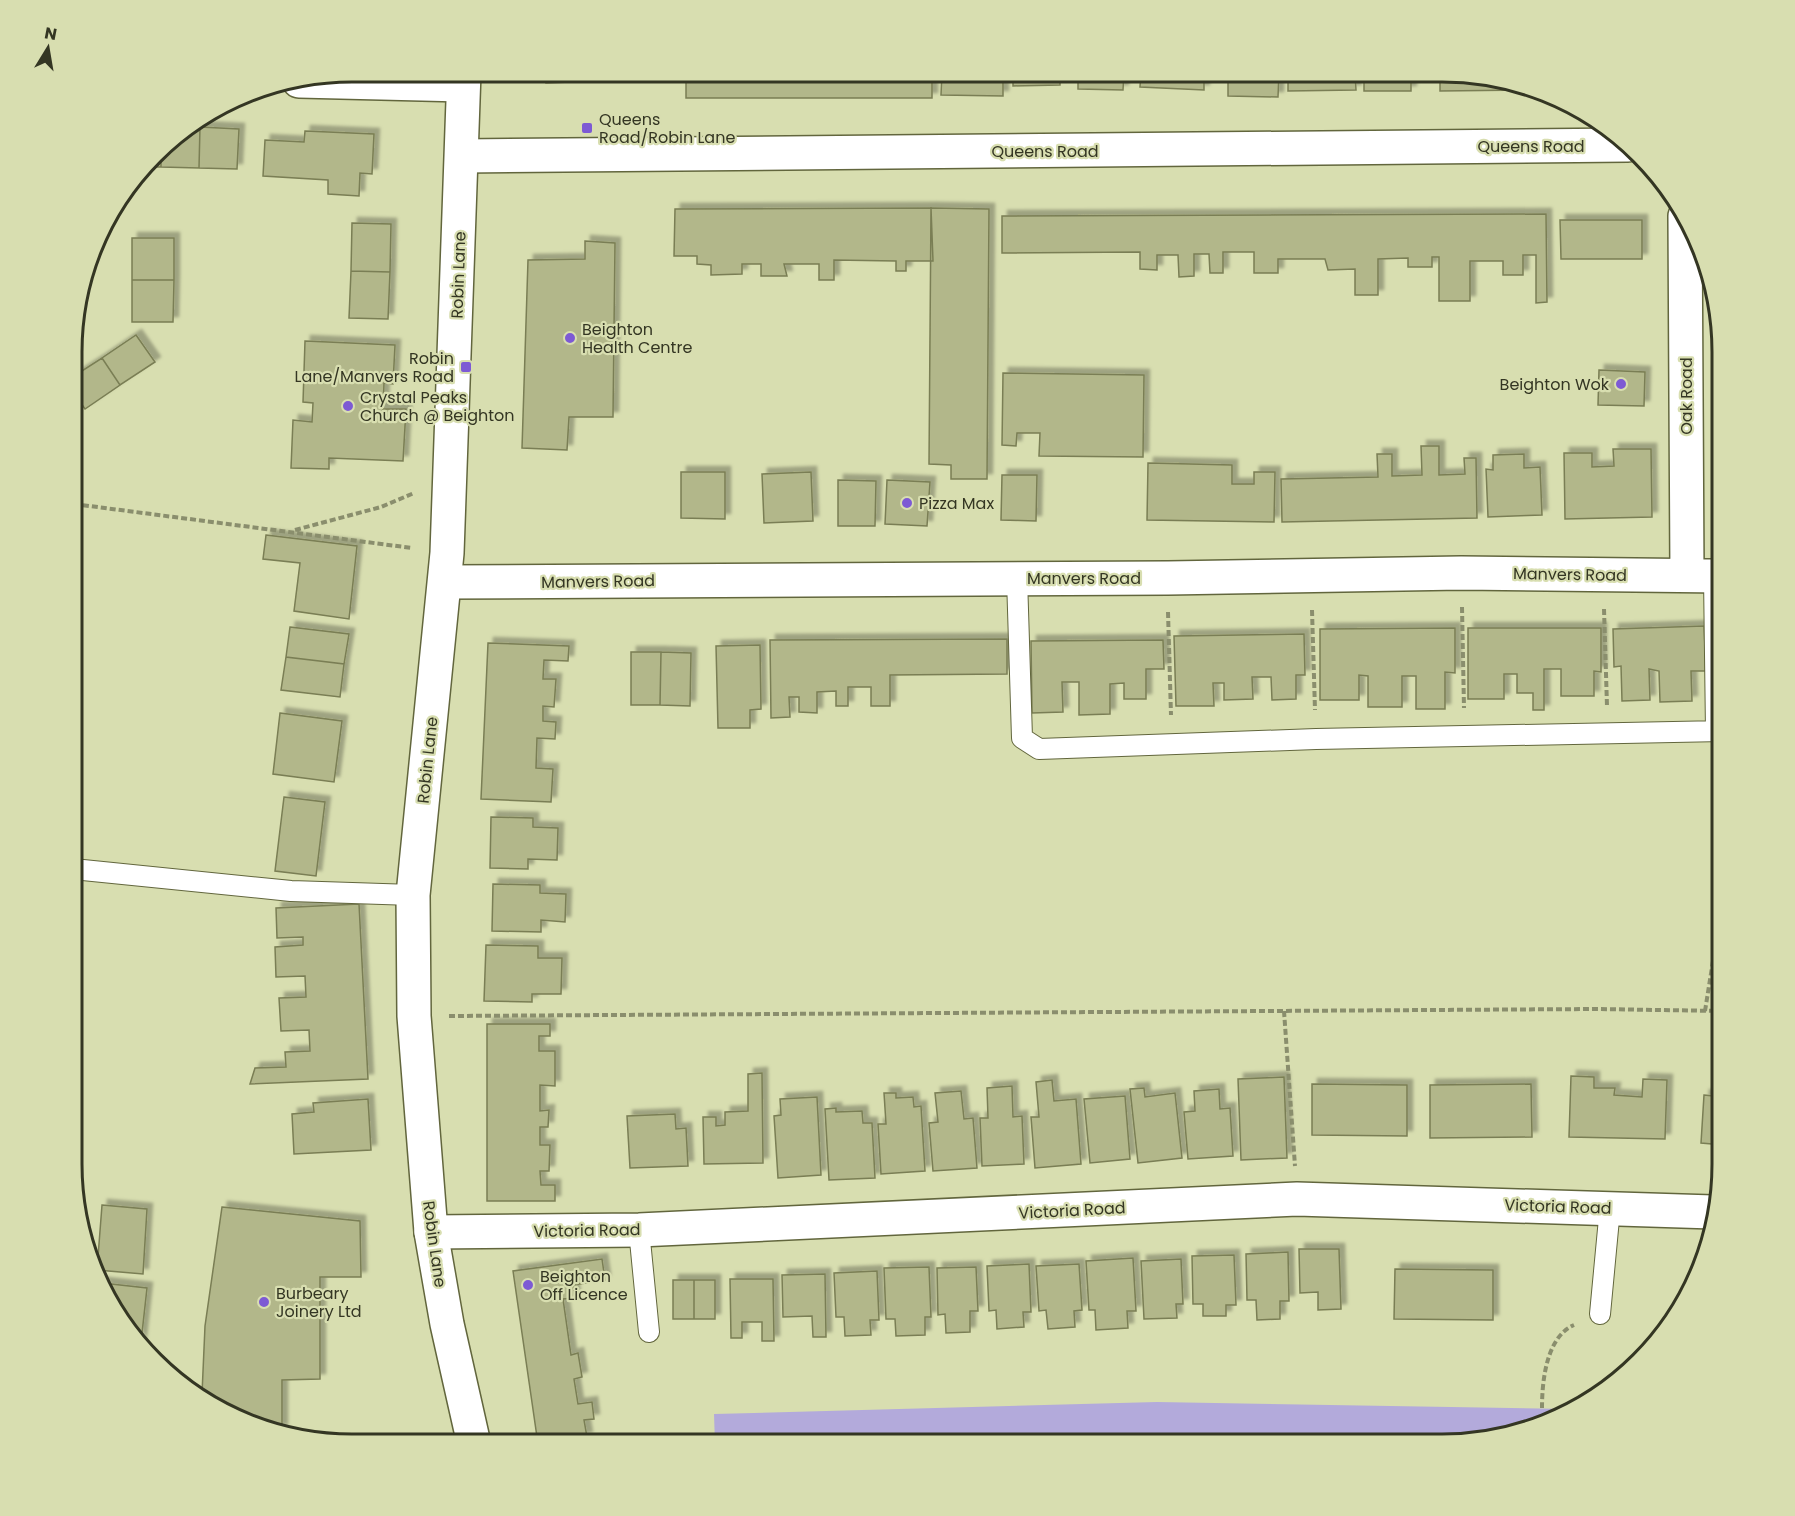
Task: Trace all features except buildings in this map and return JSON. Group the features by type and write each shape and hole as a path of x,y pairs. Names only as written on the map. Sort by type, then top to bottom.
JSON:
{"street":[{"name":"Robin Lane","path":"464,82 446,568 413,895 414,1016 431,1232 447,1324 472,1434"},
{"name":"Queens Road","path":"462,156 1616,146"},
{"name":"Oak Road","path":"1686,236 1708,576"},
{"name":"Manvers Road","path":"446,568 1017,578 1461,573 1708,576"},
{"name":"Victoria Road","path":"431,1232 639,1230 1297,1199 1708,1212"}],"lane":[{"path":"1708,576 1712,632"},
{"path":"1017,578 1022,738 1039,749 1316,739 1712,731"},
{"path":"82,870 291,891 413,895"},
{"path":"1600,1314 1610,1208"},
{"path":"639,1230 649,1332"}],"path":[{"path":"292,531 381,507 450,477"},
{"path":"82,505 292,531 446,568"},
{"path":"1461,573 1465,737"},
{"path":"1604,575 1607,733"},
{"path":"1311,576 1316,739"},
{"path":"1168,578 1168,649 1173,745"},
{"path":"1705,1011 1712,967"},
{"path":"414,1016 1595,1009 1712,1011"},
{"path":"1284,1011 1297,1199"},
{"path":"1542,1408 1542,1379 1550,1352 1569,1328 1600,1314"}],"shaded area":[{"path":"1157,1402 1556,1409 1495,1428 1442,1434 715,1434 714,1414"}],"place":[{"name":"Queens Road/Robin Lane","path":"587,128"},
{"name":"Beighton Health Centre","path":"570,338"},
{"name":"Robin Lane/Manvers Road","path":"466,367"},
{"name":"Beighton Wok","path":"1621,384"},
{"name":"Crystal Peaks Church @ Beighton","path":"348,406"},
{"name":"Pizza Max","path":"907,503"},
{"name":"Beighton Off Licence","path":"528,1285"},
{"name":"Burbeary Joinery Ltd","path":"264,1302"}]}
